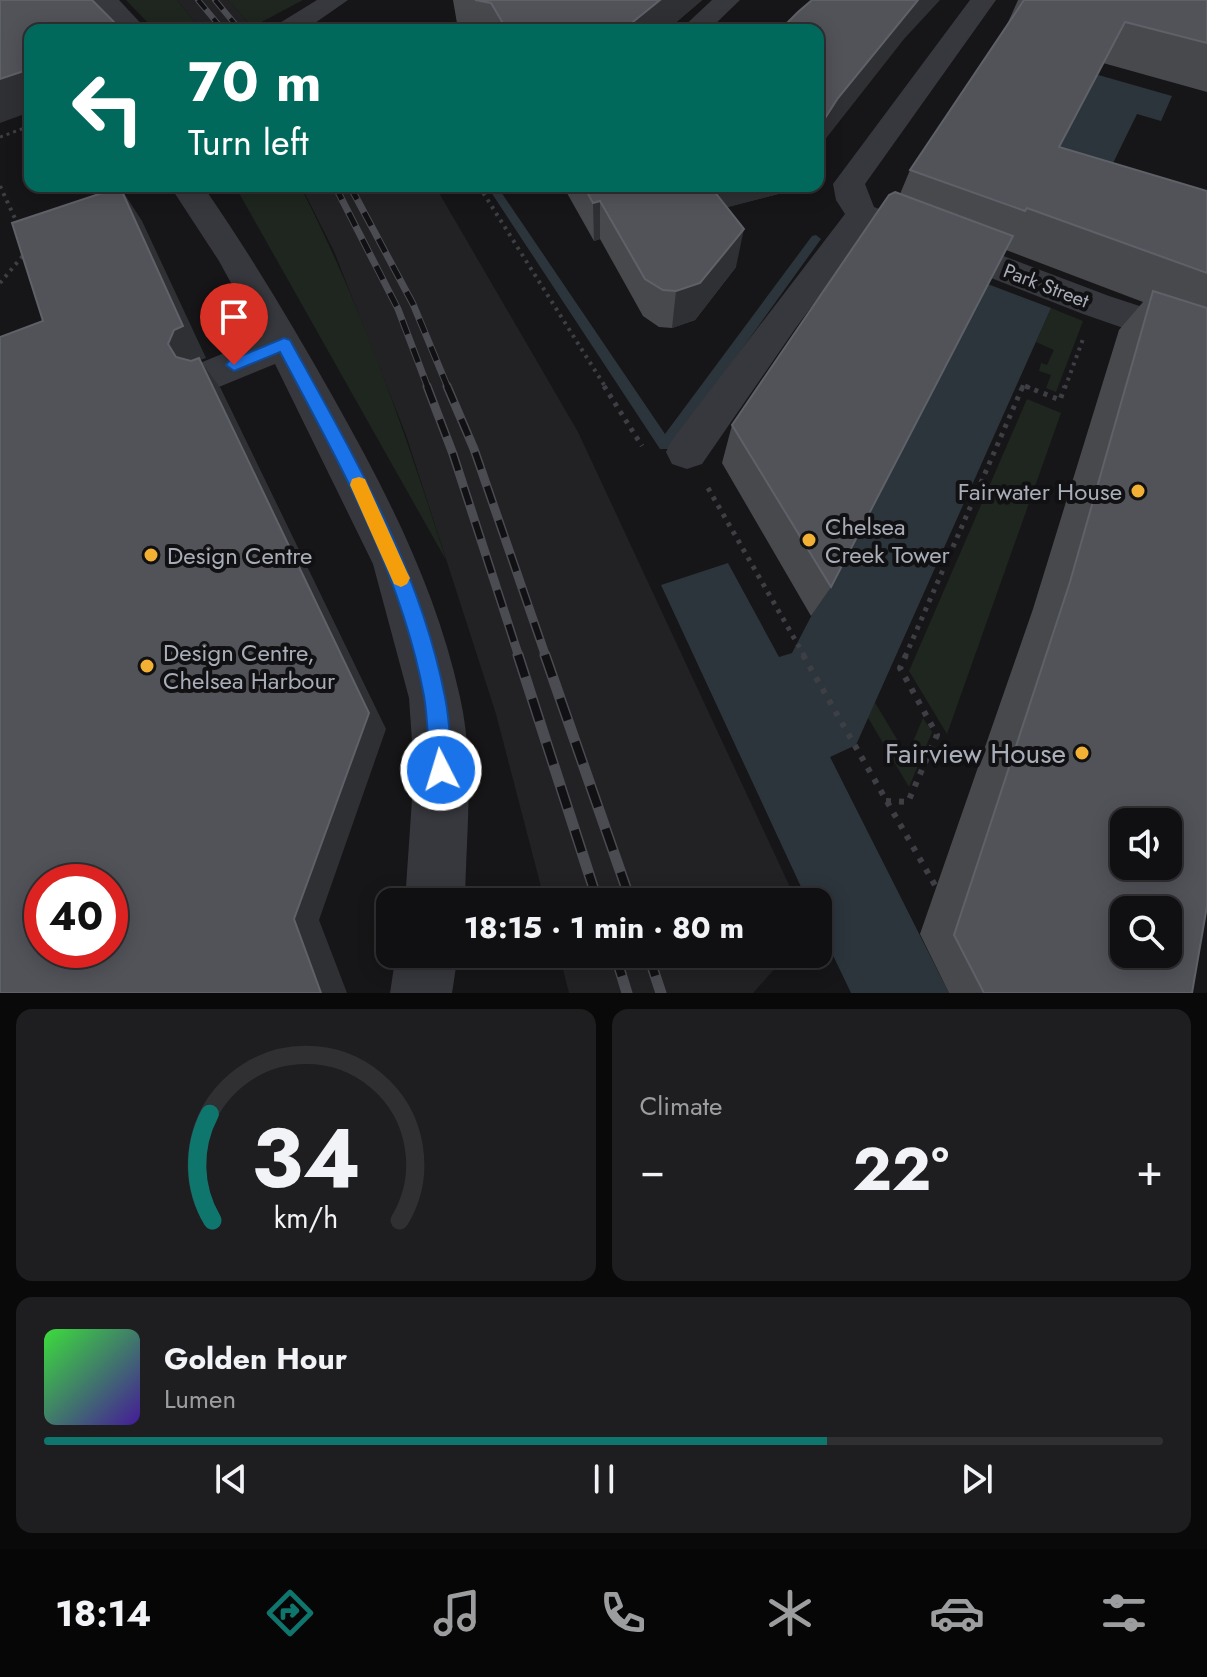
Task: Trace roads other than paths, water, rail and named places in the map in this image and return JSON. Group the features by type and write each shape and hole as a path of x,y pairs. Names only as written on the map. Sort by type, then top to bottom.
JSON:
{"street":[{"path":"104,0 128,24"},
{"path":"700,24 727,0"},
{"path":"687,452 782,319 862,215 852,200 849,184 983,0"},
{"path":"296,24 329,1"},
{"path":"190,192 234,257 284,344 396,563 435,698 441,770 436,888"},
{"name":"Park Street","path":"862,215 1096,305 1207,343"},
{"path":"214,374 284,344"},
{"path":"421,993 425,968"}],"waterway":[{"path":"496,192 665,445 816,239"}],"railway":[{"path":"198,0 218,24"},
{"path":"215,0 235,24"},
{"path":"338,192 398,309 428,388"},
{"path":"353,192 413,304 448,388"},
{"path":"427,386 453,454 519,657"},
{"path":"447,386 474,449 546,657"},
{"path":"518,655 593,888"},
{"path":"545,655 626,888"},
{"path":"619,968 627,993"},
{"path":"653,968 661,993"}],"place":[{"name":"Fairwater House","path":"1138,491"},
{"name":"Chelsea Creek Tower","path":"809,540"},
{"name":"Design Centre","path":"151,555"},
{"name":"Design Centre, Chelsea Harbour","path":"147,666"},
{"name":"Fairview House","path":"1082,753"}]}
